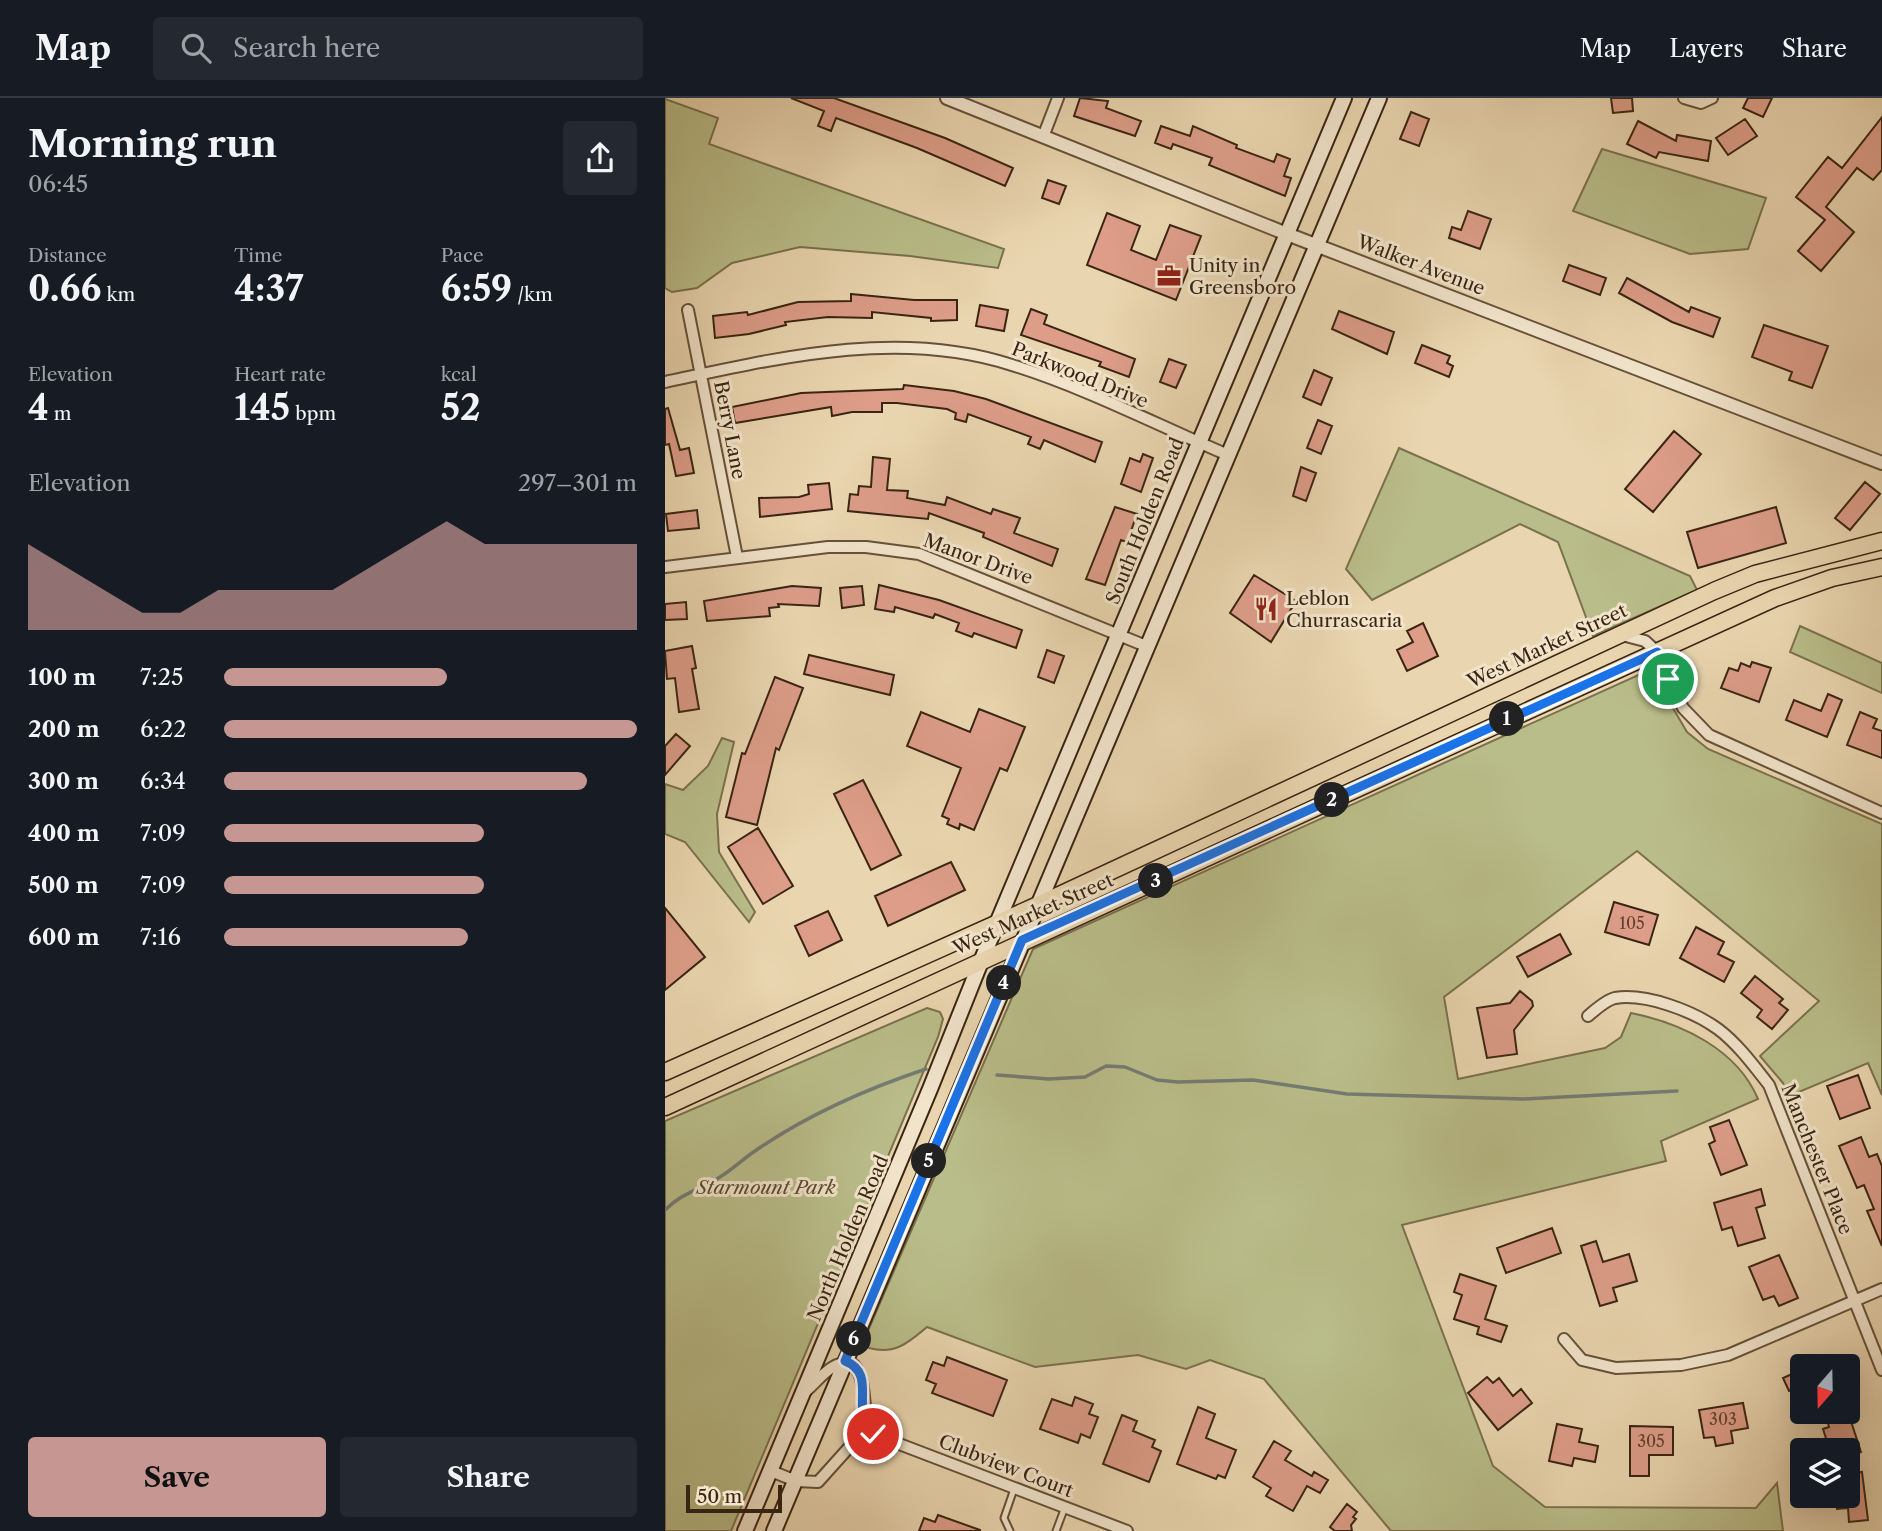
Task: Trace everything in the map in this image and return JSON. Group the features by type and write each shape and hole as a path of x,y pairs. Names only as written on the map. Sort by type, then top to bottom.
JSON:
{"main road":[{"name":"South Holden Road","path":"982,959 1000,922 1344,98"},
{"path":"774,1531 1146,646 1319,246 1379,98"},
{"name":"West Market Street","path":"665,1072 1038,905 1755,574 1882,541"},
{"name":"West Market Street","path":"665,1107 1022,940 1775,598 1832,578 1882,567"},
{"name":"North Holden Road","path":"745,1531 982,959"}],"street":[{"name":"Walker Avenue","path":"947,98 1287,234 1882,463"},
{"path":"1043,137 1058,98"},
{"path":"1684,98 1701,103 1712,98"},
{"name":"Berry Lane","path":"688,310 737,557"},
{"name":"Parkwood Drive","path":"665,382 778,357 844,350 909,349 966,355 1010,364 1041,375 1228,456"},
{"name":"Manor Drive","path":"665,567 737,557 866,547 919,554 1146,646"},
{"path":"1620,635 1646,641 1657,652 1683,708 1709,735 1882,813"},
{"name":"Manchester Place","path":"1588,1016 1613,998 1644,999 1681,1010 1717,1028 1746,1056 1769,1085 1882,1370"},
{"path":"1564,1339 1582,1360 1612,1367 1681,1365 1728,1355 1882,1289"},
{"path":"771,1471 796,1481 818,1482 853,1443 873,1434 863,1415 861,1374 855,1365 845,1361 837,1363 804,1393"},
{"name":"Clubview Court","path":"873,1434 1127,1531"}],"lane":[{"path":"1010,1531 1004,1518 1015,1488"},
{"path":"1056,1531 1065,1507"}],"green space":[{"path":"665,99 718,118 709,144 1004,249 998,268 910,256 800,247 732,263 697,288 672,292 665,288"},
{"path":"1602,149 1766,198 1748,249 1690,254 1573,211"},
{"path":"1399,448 1690,576 1697,590 1593,636 1558,542 1520,524 1372,600 1346,569"},
{"path":"1800,626 1882,663 1882,693 1790,652"},
{"path":"1645,672 1653,674 1687,732 1708,749 1882,824 1882,1095 1868,1063 1787,1097 1783,1083 1760,1056 1819,1001 1637,851 1444,997 1458,1079 1605,1048 1621,1037 1631,1013 1688,1031 1722,1052 1749,1081 1758,1099 1661,1141 1666,1161 1402,1225 1493,1466 1545,1507 1756,1508 1777,1483 1783,1531 1391,1531 1264,1379 1210,1360 1186,1369 1138,1355 1035,1367 927,1327 907,1343 894,1349 869,1348 864,1340 1033,949"},
{"path":"722,738 734,742 717,814 719,852 755,912 749,922 685,842 665,834 665,784 683,790 708,766"},
{"name":"Starmount Park","path":"927,1008 940,1012 943,1019 938,1037 731,1531 665,1531 665,1121"}],"building":[{"path":"791,98 834,98 945,138 1013,168 1005,186 917,148 836,118 831,131 818,126 824,111"},
{"path":"1080,98 1108,101 1106,108 1141,121 1135,136 1074,116"},
{"path":"1611,98 1632,98 1633,111 1613,113"},
{"path":"1748,98 1772,98 1763,117 1743,108"},
{"path":"1411,112 1429,119 1419,146 1400,139"},
{"path":"1882,117 1882,170 1873,180 1857,168 1826,207 1854,232 1821,271 1798,251 1825,220 1796,197 1828,157 1842,168"},
{"path":"1745,119 1757,136 1728,155 1716,138"},
{"path":"1638,121 1676,141 1677,135 1711,141 1708,161 1659,152 1656,158 1627,144"},
{"path":"1161,126 1190,136 1193,126 1237,145 1236,148 1274,162 1277,154 1290,159 1284,176 1291,178 1285,196 1209,165 1212,158 1173,144 1171,149 1155,143"},
{"path":"1048,180 1066,186 1059,204 1042,198"},
{"path":"1468,211 1491,219 1480,249 1449,238 1452,227 1461,230"},
{"path":"1107,213 1140,226 1131,250 1156,260 1170,225 1201,236 1176,300 1087,265"},
{"path":"1569,265 1606,278 1600,295 1563,281"},
{"path":"1627,278 1689,312 1691,307 1720,318 1713,337 1672,322 1619,293"},
{"path":"851,294 914,300 957,300 957,320 931,321 931,318 872,312 872,318 828,317 785,322 786,325 749,334 715,338 713,316 747,312 748,315 798,302 851,301"},
{"path":"980,305 1008,310 1004,331 976,326"},
{"path":"1031,309 1047,315 1044,324 1135,359 1129,377 1099,366 1101,362 1021,335"},
{"path":"1339,311 1394,332 1387,354 1332,329"},
{"path":"1764,325 1828,346 1812,388 1789,380 1792,372 1752,357"},
{"path":"1422,345 1450,356 1447,363 1453,366 1449,377 1415,363"},
{"path":"1169,359 1186,365 1176,388 1160,382"},
{"path":"1314,370 1332,378 1321,405 1303,397"},
{"path":"904,385 954,391 986,399 1102,442 1095,462 1044,440 1040,449 1028,444 1031,437 968,414 966,422 955,419 956,413 947,409 882,403 882,412 852,412 832,416 831,407 735,423 732,407 801,393 903,389"},
{"path":"668,408 680,450 689,448 694,473 676,476 669,444 665,445 665,409"},
{"path":"1318,420 1332,426 1321,454 1307,448"},
{"path":"1674,431 1701,454 1653,512 1625,489"},
{"path":"1143,454 1153,458 1141,492 1121,484 1130,458 1140,462"},
{"path":"873,457 890,459 887,490 908,491 907,498 945,505 947,497 991,514 993,509 1020,518 1014,533 1058,549 1052,566 983,537 984,533 929,513 928,519 848,511 850,494 858,495 859,486 871,487"},
{"path":"1301,467 1316,473 1306,501 1293,496"},
{"path":"1865,482 1880,494 1850,530 1835,518"},
{"path":"829,483 832,509 760,517 759,498 799,497 809,494 808,485"},
{"path":"1115,507 1137,514 1127,542 1121,540 1105,585 1086,579"},
{"path":"1776,507 1786,543 1698,568 1687,532"},
{"path":"697,510 699,528 668,531 666,514"},
{"path":"1254,575 1296,601 1271,642 1230,613"},
{"path":"879,585 939,600 1022,630 1016,648 974,633 972,637 956,631 959,623 935,614 933,618 895,607 894,612 875,609"},
{"path":"792,586 821,588 819,606 778,604 779,607 769,608 770,616 707,621 704,601"},
{"path":"862,586 864,605 842,608 840,588"},
{"path":"686,602 687,619 665,620 665,604"},
{"path":"1423,623 1438,656 1407,671 1397,650 1413,642 1407,631"},
{"path":"692,646 696,668 692,669 699,709 679,712 675,678 667,679 665,651"},
{"path":"1047,650 1064,656 1054,683 1038,677"},
{"path":"809,655 894,675 890,695 804,674"},
{"path":"1752,662 1771,668 1759,702 1721,688 1729,668 1738,671 1741,663 1750,667"},
{"path":"775,677 803,688 779,750 776,748 757,825 726,817 742,753 745,754"},
{"path":"1828,694 1842,700 1827,737 1786,720 1794,700 1821,711"},
{"path":"979,709 1025,727 1007,771 1000,768 974,830 960,824 959,829 947,824 949,819 942,816 961,768 907,746 921,712 970,732"},
{"path":"1860,712 1877,719 1873,728 1882,731 1882,758 1847,745"},
{"path":"676,734 690,746 665,775 665,746"},
{"path":"863,780 901,855 871,870 834,794"},
{"path":"758,828 793,886 763,904 728,847"},
{"path":"951,862 965,890 888,926 875,896"},
{"path":"1614,902 1658,915 1649,945 1605,932"},
{"path":"665,908 705,957 665,990"},
{"path":"828,911 842,940 809,956 795,926"},
{"path":"1696,927 1724,942 1718,954 1734,962 1724,982 1680,958"},
{"path":"1560,934 1571,954 1528,977 1517,957"},
{"path":"1755,976 1783,999 1779,1003 1788,1010 1772,1029 1757,1017 1762,1010 1741,993"},
{"path":"1520,991 1532,1001 1533,1006 1514,1030 1517,1054 1487,1058 1477,1008 1510,1003"},
{"path":"1858,1075 1870,1108 1840,1119 1827,1086"},
{"path":"1729,1120 1747,1165 1721,1175 1709,1144 1715,1141 1710,1127"},
{"path":"1861,1137 1869,1157 1877,1154 1882,1166 1882,1246 1867,1211 1874,1209 1864,1185 1857,1188 1839,1146"},
{"path":"1761,1189 1765,1205 1756,1208 1765,1238 1738,1246 1732,1227 1722,1230 1714,1203"},
{"path":"1552,1228 1561,1253 1506,1273 1497,1248"},
{"path":"1596,1241 1603,1262 1629,1254 1637,1281 1613,1288 1617,1301 1600,1306 1581,1246"},
{"path":"1779,1255 1798,1298 1779,1306 1774,1296 1763,1300 1749,1267"},
{"path":"1460,1274 1496,1286 1485,1319 1507,1326 1501,1342 1477,1334 1479,1327 1454,1319 1462,1295 1454,1292"},
{"path":"947,1357 1007,1380 993,1416 932,1393 936,1384 926,1380 933,1362 944,1366"},
{"path":"1790,1375 1790,1391 1789,1391 1783,1378"},
{"path":"1487,1377 1493,1383 1499,1378 1513,1396 1521,1389 1532,1403 1498,1430 1468,1393"},
{"path":"1075,1397 1093,1404 1089,1414 1098,1417 1090,1438 1081,1434 1078,1443 1040,1429 1052,1399 1072,1406"},
{"path":"1743,1403 1748,1428 1731,1431 1733,1443 1716,1446 1714,1437 1704,1438 1699,1410"},
{"path":"1198,1407 1215,1414 1206,1438 1236,1450 1225,1478 1218,1475 1216,1479 1177,1464"},
{"path":"1122,1415 1137,1421 1133,1431 1155,1440 1152,1447 1161,1451 1149,1482 1103,1464"},
{"path":"1557,1424 1582,1429 1579,1442 1598,1446 1595,1462 1574,1458 1572,1466 1549,1461"},
{"path":"1828,1424 1852,1424 1856,1438 1826,1438 1823,1429 1829,1427"},
{"path":"1630,1426 1673,1427 1673,1455 1649,1455 1649,1476 1630,1476"},
{"path":"1274,1441 1291,1451 1285,1460 1312,1476 1314,1472 1328,1480 1320,1493 1307,1486 1293,1511 1266,1496 1271,1488 1253,1477"},
{"path":"1860,1472 1868,1520 1849,1522 1848,1508 1860,1508"},
{"path":"1347,1504 1357,1512 1353,1517 1356,1519 1351,1525 1352,1531 1335,1531 1330,1527"},
{"path":"938,1515 980,1531 919,1531 924,1518 935,1522"}],"waterway":[{"path":"997,1075 1049,1079 1085,1077 1106,1066 1125,1067 1157,1080 1178,1082 1253,1080 1347,1094 1523,1099 1677,1091"},
{"path":"665,1210 678,1199 725,1174 775,1138 816,1115 859,1094 926,1069"}],"place":[{"name":"Unity in Greensboro","path":"1169,276"},
{"name":"Leblon Churrascaria","path":"1266,609"}],"route":[{"path":"873,1434 863,1415 864,1384 861,1374 855,1365 845,1361 1022,940 1136,891 1657,652 1668,679"}]}
